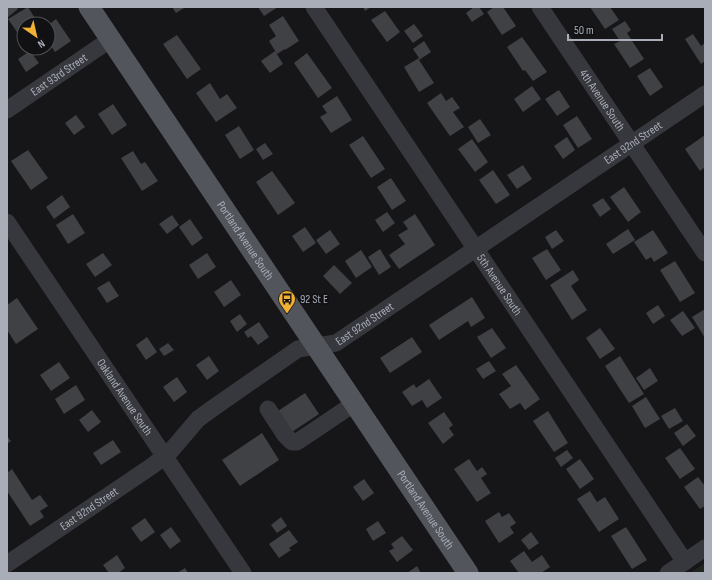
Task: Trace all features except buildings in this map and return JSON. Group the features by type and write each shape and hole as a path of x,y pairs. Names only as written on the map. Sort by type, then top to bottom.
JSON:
{"main road":[{"name":"Portland Avenue South","path":"89,7 468,573"}],"street":[{"name":"5th Avenue South","path":"314,7 685,562"},
{"name":"4th Avenue South","path":"540,7 705,253"},
{"name":"East 93rd Street","path":"7,110 111,39"},
{"name":"East 92nd Street","path":"10,564 152,466 169,453 198,420 298,349 336,343 705,94"},
{"name":"Oakland Avenue South","path":"7,222 243,573"},
{"path":"268,409 285,435 292,442 297,442 354,403"},
{"path":"668,573 705,548"}],"shaded area":[{"path":"705,563 705,573 690,573"}],"place":[{"name":"92 St E","path":"287,314"}]}
